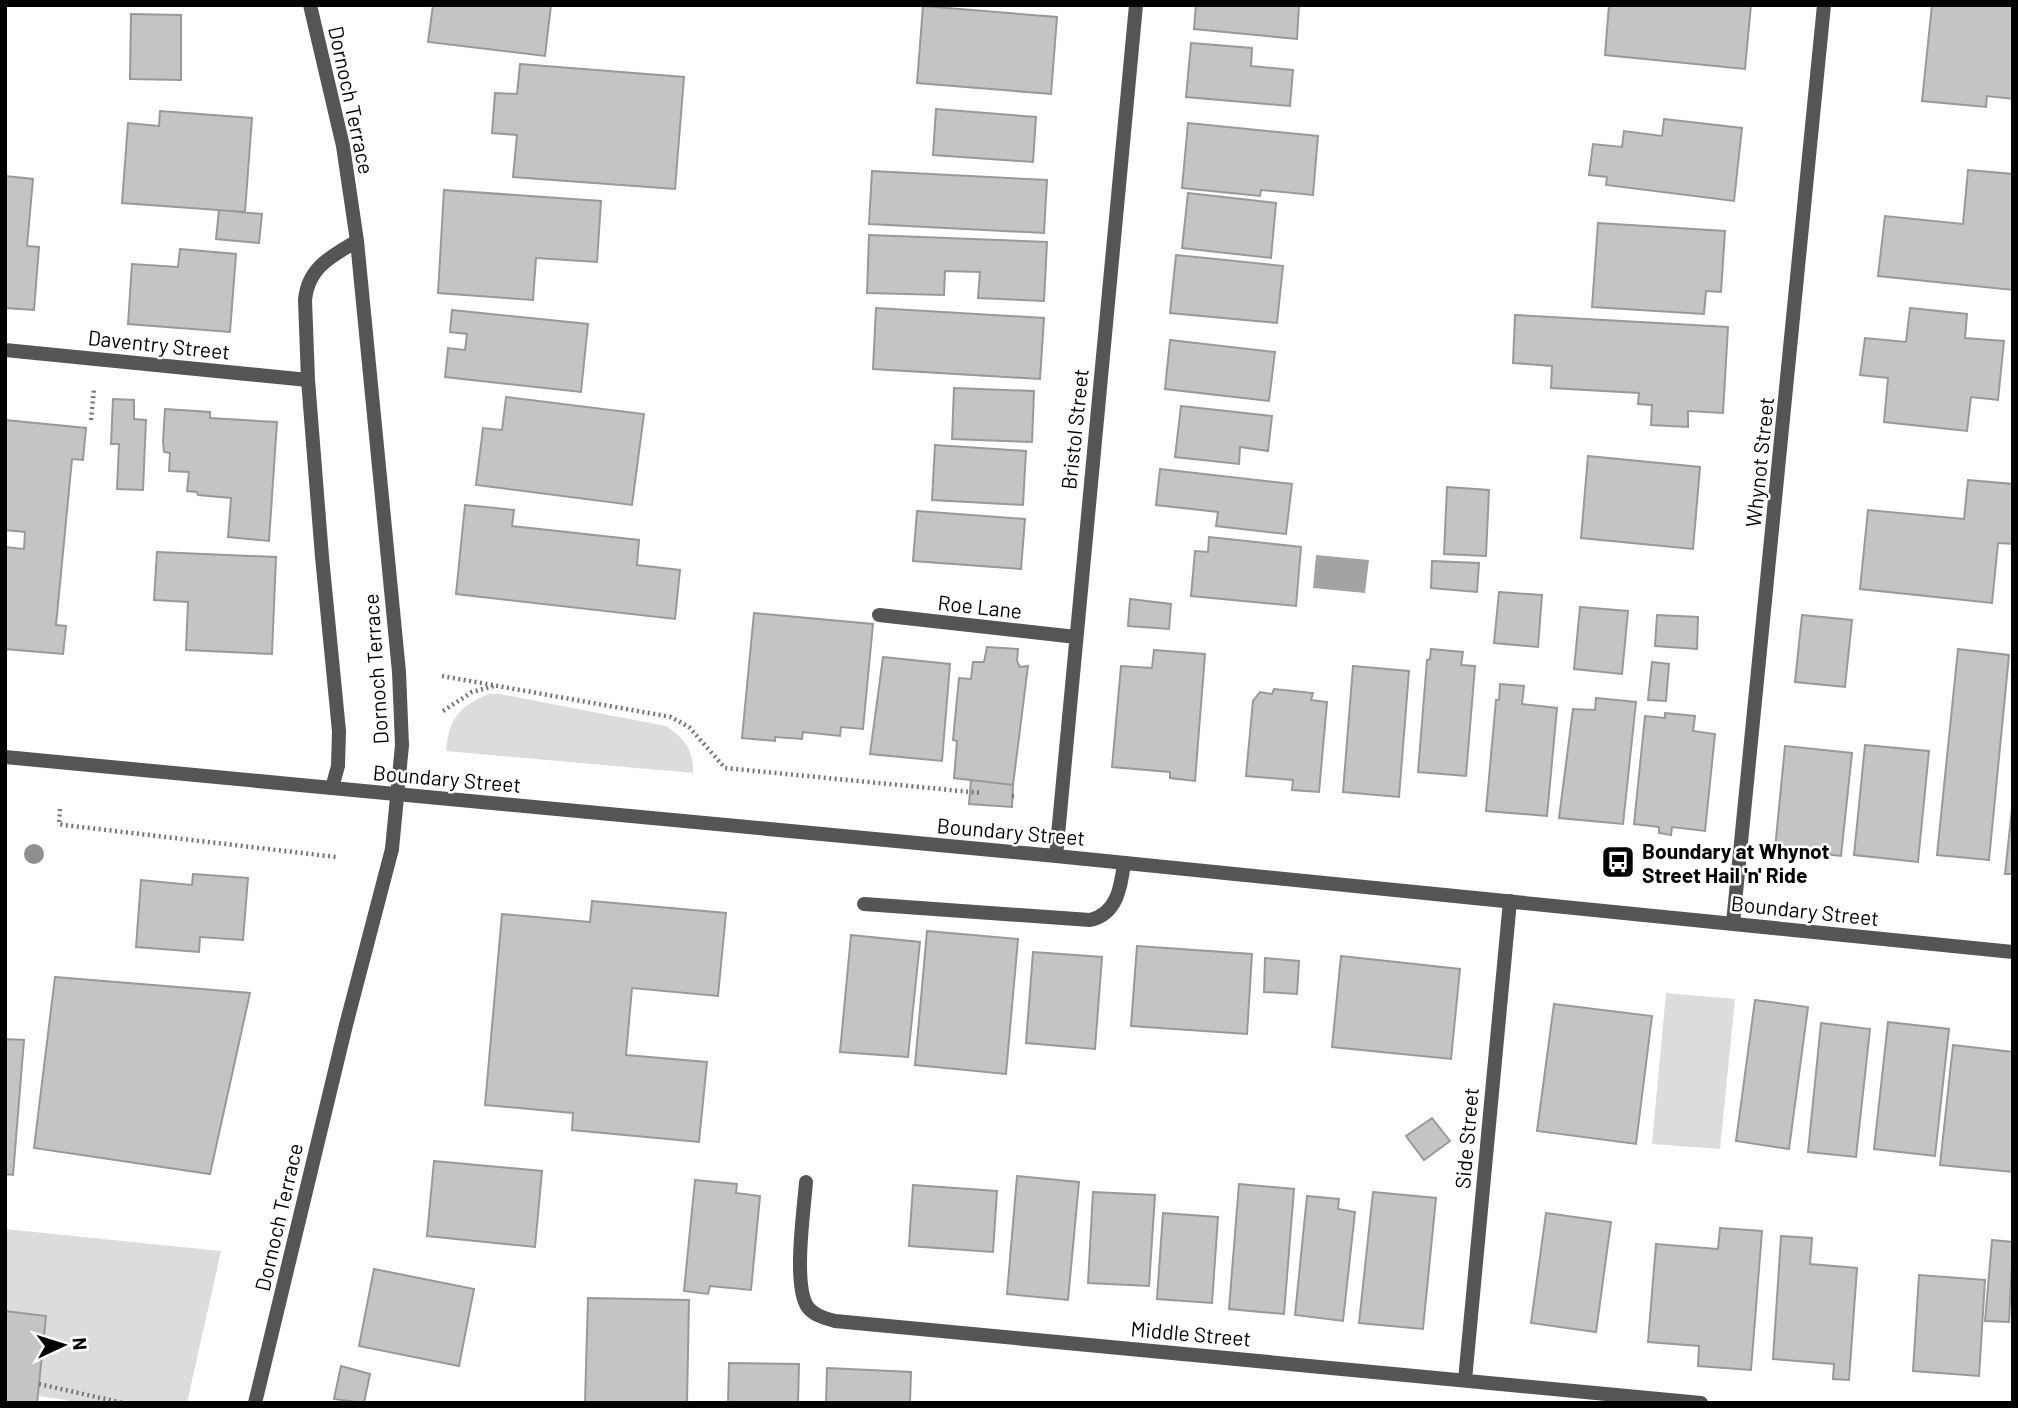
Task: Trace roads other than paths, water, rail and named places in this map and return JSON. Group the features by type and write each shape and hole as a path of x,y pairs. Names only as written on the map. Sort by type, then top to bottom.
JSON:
{"street":[{"name":"Dornoch Terrace","path":"255,1403 346,1024 392,849 402,745 396,644 357,241 343,146 310,5"},
{"name":"Bristol Street","path":"1056,856 1136,5"},
{"name":"Whynot Street","path":"1733,923 1824,5"},
{"path":"332,788 338,766 339,731 308,380 305,300 308,284 321,264 357,241"},
{"name":"Daventry Street","path":"5,350 308,380"},
{"name":"Roe Lane","path":"879,615 1076,637"},
{"name":"Boundary Street","path":"5,757 1056,856 2013,952"},
{"path":"864,904 1090,920 1103,914 1116,901 1124,863"},
{"name":"Side Street","path":"1465,1380 1510,901"},
{"name":"Middle Street","path":"806,1182 801,1290 807,1307 826,1318 1701,1403"}],"place":[{"name":"Boundary at Whynot Street Hail 'n' Ride","path":"1618,862"}]}
